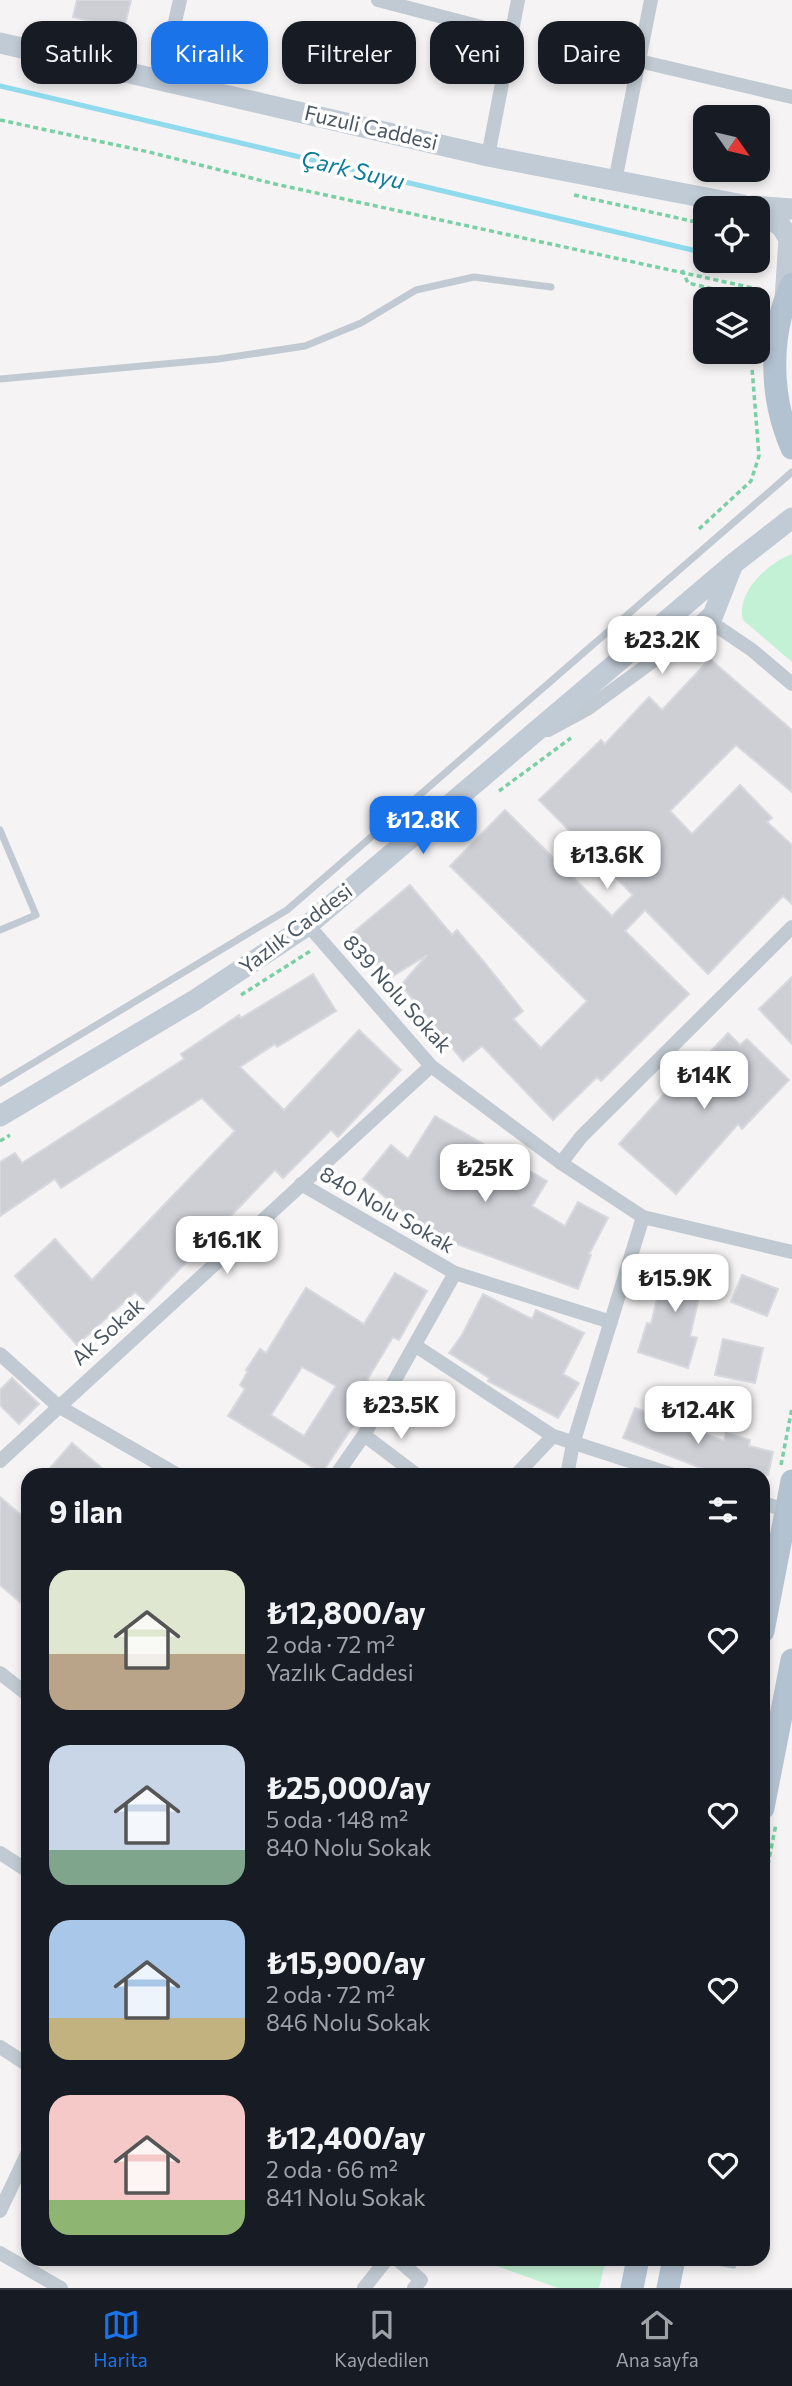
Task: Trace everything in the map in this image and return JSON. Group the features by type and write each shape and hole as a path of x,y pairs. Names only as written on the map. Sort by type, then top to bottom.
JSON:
{"main road":[{"name":"Fuzuli Caddesi","path":"0,43 151,77"},
{"name":"Fuzuli Caddesi","path":"183,84 488,156 693,197"},
{"name":"Fuzuli Caddesi","path":"770,209 792,209"},
{"path":"770,220 781,226 789,239 788,292 776,344 776,389 792,448"},
{"name":"Yazlık Caddesi","path":"0,1116 195,1000 308,925 733,564 792,518"},
{"path":"701,626 713,615 733,564"},
{"path":"770,1594 786,1511 786,1475"},
{"path":"770,1773 792,1661"},
{"path":"632,2288 637,2266"},
{"path":"668,2288 673,2266"}],"street":[{"path":"175,21 180,0"},
{"path":"378,0 458,21"},
{"path":"514,21 518,0"},
{"path":"645,30 651,0"},
{"path":"645,62 792,97"},
{"path":"488,156 502,84"},
{"path":"615,181 634,84"},
{"path":"528,740 587,709 701,626 715,625 752,650 792,684"},
{"name":"839 Nolu Sokak","path":"308,925 431,1066 561,1163 643,1217 792,1252"},
{"path":"561,1163 582,1137 792,927"},
{"name":"Ak Sokak","path":"0,1461 431,1066"},
{"name":"840 Nolu Sokak","path":"301,1184 455,1273 611,1322"},
{"path":"568,1468 573,1444 643,1217"},
{"path":"341,1468 364,1435 455,1273"},
{"path":"416,1346 552,1436 650,1468"},
{"path":"0,1354 58,1406 166,1468"},
{"path":"364,1435 408,1468"},
{"path":"522,1468 552,1436"},
{"path":"770,1505 786,1511"},
{"path":"0,1673 21,1690"},
{"path":"0,1853 21,1866"},
{"path":"0,2048 21,2061"},
{"path":"0,2211 21,2167"},
{"path":"0,2253 21,2265"},
{"path":"23,2266 61,2288"},
{"path":"364,2288 381,2266"},
{"path":"405,2266 421,2280 414,2288"}],"lane":[{"path":"0,379 218,359 305,346 361,323 415,290 474,277 551,288"},
{"path":"0,1083 287,910 792,472"},
{"path":"0,830 36,915 0,930"}],"path":[{"path":"0,120 149,152 275,184 682,270 749,287"},
{"path":"682,270 688,283 705,287"},
{"path":"699,529 751,481 759,456 753,364"},
{"path":"786,1475 792,1408"}],"green space":[{"path":"792,554 792,662 743,620 742,610 749,589 764,571"},
{"path":"497,2266 604,2266 599,2288 558,2288"}],"building":[{"path":"77,0 131,0 126,21 90,21 73,17"},
{"path":"710,659 792,730 792,792 736,745 670,811 692,834 740,785 772,818 767,822 792,845 792,904 783,896 708,974 645,910 625,931 689,994 601,1081 597,1077 553,1120 482,1046 463,1061 401,985 427,955 393,976 382,962 377,967 350,935 410,885 452,935 457,930 484,962 523,1011 513,1019 541,1048 587,1001 450,866 505,810 612,916 633,895 539,800 601,740 605,744 649,697 662,710"},
{"path":"313,974 336,1011 277,1047 275,1044 240,1067 284,1110 359,1030 401,1070 338,1137 331,1130 283,1178 275,1170 147,1303 135,1292 77,1345 15,1276 55,1239 92,1280 235,1131 202,1098 61,1188 55,1179 0,1216 0,1162 15,1153 22,1163 184,1059 181,1054 239,1015 241,1018"},
{"path":"792,977 792,1044 759,1009"},
{"path":"728,1033 740,1045 747,1039 789,1080 742,1129 738,1124 676,1194 619,1144 665,1093 669,1096"},
{"path":"435,1116 547,1181 532,1206 565,1226 578,1202 608,1218 589,1254 591,1255 578,1289 454,1243 452,1246 427,1231 363,1179 391,1145 408,1159"},
{"path":"667,1258 706,1267 690,1336 697,1338 688,1368 638,1352 647,1323 651,1324"},
{"path":"395,1273 427,1291 399,1340 393,1337 367,1380 378,1388 325,1468 314,1468 228,1416 245,1389 240,1385 248,1371 246,1370 260,1349 266,1353 306,1288 364,1324","holes":["302,1367 336,1386 304,1436 271,1415"]},
{"path":"742,1275 778,1289 767,1316 731,1302"},
{"path":"483,1294 532,1319 536,1310 584,1333 563,1374 579,1383 558,1418 488,1381 489,1378 449,1353 462,1335"},
{"path":"723,1339 763,1348 755,1383 715,1375"},
{"path":"12,1378 39,1404 19,1424 0,1405 0,1390"},
{"path":"635,1408 724,1441 726,1433 750,1440 749,1446 773,1452 770,1468 701,1468 623,1438"},
{"path":"72,1443 102,1468 50,1468"},
{"path":"0,1497 21,1515 21,1603 0,1585"}],"waterway":[{"name":"Çark Suyu","path":"0,86 693,250"}]}
